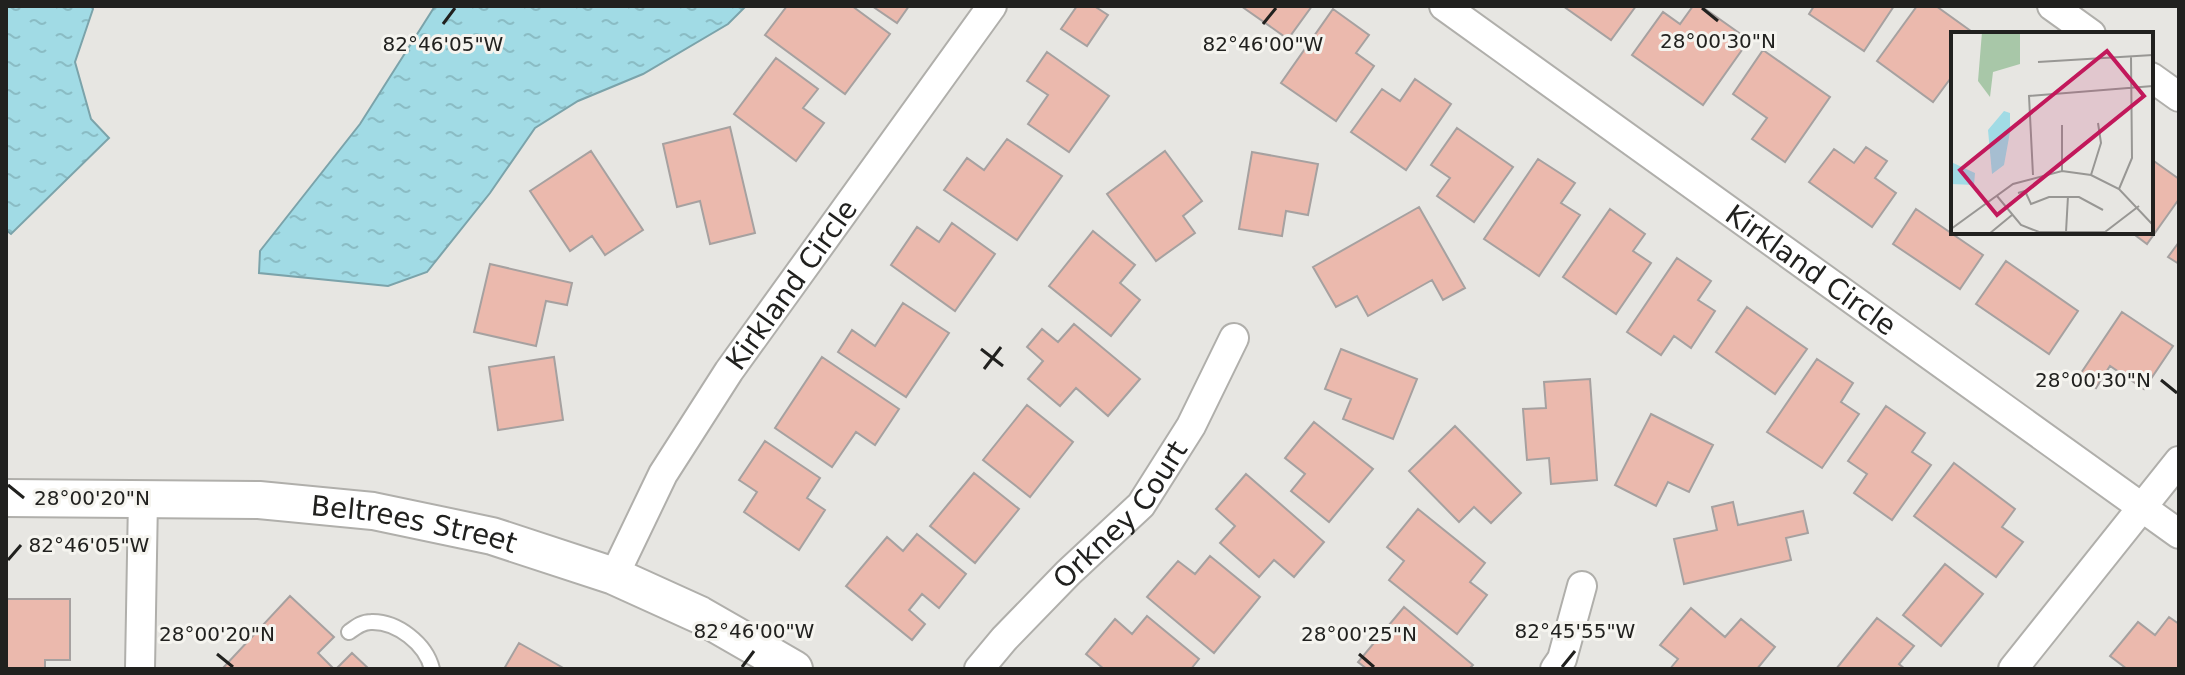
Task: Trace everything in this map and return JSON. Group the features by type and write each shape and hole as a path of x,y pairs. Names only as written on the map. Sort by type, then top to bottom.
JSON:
{"street":[{"name":"Kirkland Circle","path":"614,576 663,474 729,371 992,6"},
{"name":"Kirkland Circle","path":"1444,6 2179,534"},
{"path":"2052,6 2088,32"},
{"path":"2153,78 2179,97"},
{"name":"Orkney Court","path":"979,669 1057,584 1141,505 1191,426 1234,338"},
{"path":"2013,669 2179,461"},
{"name":"Beltrees Street","path":"6,498 259,500 373,511 492,536 614,576 700,615 794,669"},
{"path":"140,669 143,499"},
{"path":"1555,669 1562,659 1582,586"}],"lane":[{"path":"349,632 360,624 389,624 426,652 432,669"}],"water":[{"path":"6,6 91,6 93,9 75,62 91,119 109,138 11,234 6,230"},
{"path":"435,6 746,6 728,24 643,74 578,101 535,128 490,193 427,272 388,286 259,273 260,251 360,124"}],"building":[{"path":"787,6 852,6 890,34 845,94 765,35"},
{"path":"872,6 909,6 897,23"},
{"path":"1077,6 1094,6 1108,15 1087,46 1061,29"},
{"path":"1241,6 1312,6 1288,39"},
{"path":"1563,6 1636,6 1611,40"},
{"path":"1693,6 1701,6 1749,40 1703,105 1632,55 1663,12 1680,24"},
{"path":"1814,6 1894,6 1864,51 1809,14"},
{"path":"1917,6 1936,6 1972,32 1951,32 1951,78 1933,102 1877,61"},
{"path":"1333,9 1369,35 1356,53 1374,66 1336,121 1281,83"},
{"path":"1763,50 1830,97 1785,162 1752,139 1767,118 1733,94"},
{"path":"1047,52 1109,96 1069,152 1028,124 1048,95 1027,81"},
{"path":"776,58 818,89 803,108 824,123 796,161 734,114"},
{"path":"1415,79 1451,104 1406,170 1351,132 1382,89 1400,101"},
{"path":"730,127 755,233 710,244 700,201 677,207 663,144"},
{"path":"1457,128 1513,167 1474,222 1437,196 1450,178 1431,165"},
{"path":"1007,139 1062,176 1017,240 944,190 967,158 984,170"},
{"path":"1866,147 1887,161 1875,178 1896,193 1872,227 1809,182 1834,149 1854,163"},
{"path":"591,151 643,230 605,255 592,236 570,251 530,191"},
{"path":"1165,151 1202,201 1183,216 1195,233 1156,261 1107,194"},
{"path":"1252,152 1318,164 1308,215 1286,211 1282,236 1239,229"},
{"path":"1538,159 1575,183 1561,203 1580,215 1539,276 1484,239"},
{"path":"2153,160 2179,179 2179,199 2147,244 2134,234 2153,234"},
{"path":"1419,207 1465,288 1443,300 1432,280 1368,316 1357,296 1336,307 1313,267"},
{"path":"1610,209 1645,234 1633,251 1651,263 1616,314 1563,277"},
{"path":"1916,209 1983,255 1960,289 1893,244"},
{"path":"952,223 995,254 955,311 891,265 917,227 939,242"},
{"path":"1093,231 1135,265 1120,283 1140,300 1111,336 1049,286"},
{"path":"2179,242 2179,264 2168,257"},
{"path":"1677,258 1711,281 1698,300 1715,311 1691,348 1674,336 1661,355 1627,332"},
{"path":"2006,261 2078,311 2049,354 1976,304"},
{"path":"490,264 572,283 567,305 546,301 536,346 474,332"},
{"path":"903,303 949,333 906,397 838,352 852,330 875,346"},
{"path":"1747,307 1807,349 1775,394 1716,352"},
{"path":"2122,312 2173,346 2144,389 2110,366 2096,388 2079,376"},
{"path":"1074,324 1140,379 1108,416 1076,388 1060,406 1028,379 1043,361 1027,347 1042,329 1058,342"},
{"path":"1341,349 1417,379 1393,439 1343,419 1351,399 1325,389"},
{"path":"554,357 563,420 498,430 489,367"},
{"path":"822,357 899,409 875,445 856,432 832,467 775,428"},
{"path":"1817,359 1853,383 1841,402 1859,414 1822,468 1767,432"},
{"path":"1590,379 1597,480 1551,484 1549,458 1527,460 1523,409 1546,408 1544,382"},
{"path":"1027,405 1073,442 1030,497 983,460"},
{"path":"1886,406 1925,433 1912,452 1931,465 1892,520 1854,493 1867,474 1848,461"},
{"path":"1651,414 1713,445 1689,492 1668,482 1656,506 1615,485"},
{"path":"1314,422 1373,469 1329,522 1291,491 1305,474 1285,458"},
{"path":"1455,426 1521,493 1491,523 1474,507 1459,522 1409,471"},
{"path":"765,441 820,478 807,498 825,510 799,550 744,512 757,492 739,480"},
{"path":"1954,463 2015,509 2002,527 2023,542 1996,577 1914,516"},
{"path":"974,473 1019,509 975,563 930,526"},
{"path":"1246,474 1324,542 1294,577 1274,560 1259,577 1220,543 1235,526 1216,509"},
{"path":"1733,502 1738,525 1803,511 1808,533 1786,538 1791,560 1684,584 1674,539 1717,530 1712,507"},
{"path":"1418,509 1485,563 1470,582 1487,595 1457,634 1389,580 1404,561 1387,547"},
{"path":"917,534 966,574 939,608 922,594 909,610 925,624 912,640 846,586 887,537 903,551"},
{"path":"1210,556 1260,597 1214,653 1147,597 1178,561 1195,574"},
{"path":"1945,564 1983,594 1941,646 1903,615"},
{"path":"290,596 334,637 318,653 334,669 222,669"},
{"path":"6,599 70,599 70,660 45,660 45,669 6,669"},
{"path":"1404,607 1473,665 1469,669 1367,669 1358,662"},
{"path":"1691,608 1725,637 1741,619 1775,647 1757,669 1670,669 1678,659 1660,645"},
{"path":"1147,616 1199,659 1191,669 1104,669 1086,654 1115,619 1132,634"},
{"path":"2169,617 2179,624 2179,669 2127,669 2110,656 2138,622 2155,635"},
{"path":"1877,618 1914,646 1899,664 1905,669 1836,669"},
{"path":"519,643 565,669 504,669"},
{"path":"352,653 369,669 336,669"}]}
